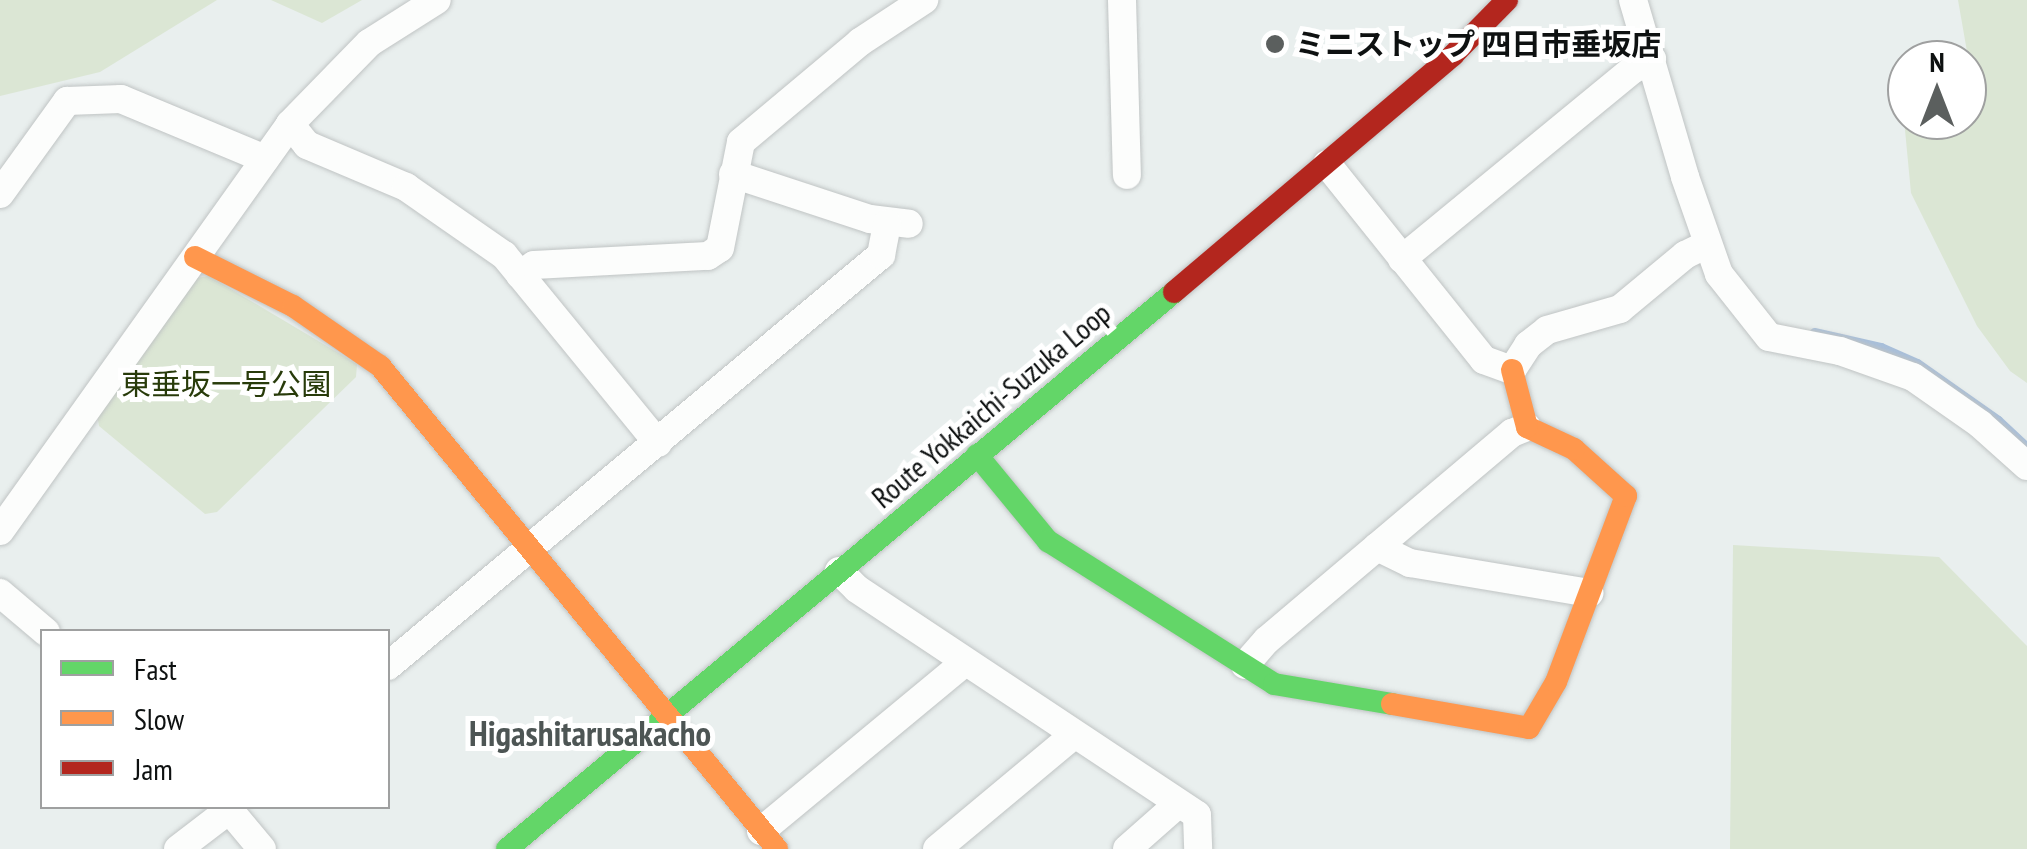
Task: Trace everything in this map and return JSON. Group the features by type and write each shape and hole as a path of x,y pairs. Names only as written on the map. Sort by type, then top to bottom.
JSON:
{"street":[{"path":"0,531 290,124 369,43 438,0"},
{"path":"520,275 534,265 708,256 720,248 741,142 860,42 924,0"},
{"path":"1122,0 1127,175"},
{"name":"Route Yokkaichi-Suzuka Loop","path":"507,849 1327,164 1507,0"},
{"path":"1633,0 1700,248 1769,337 1854,355 1912,376 1980,424 2027,466"},
{"path":"1402,259 1632,70 1652,59"},
{"path":"0,194 67,101 121,100 265,159"},
{"path":"290,124 306,145 406,187 504,255 658,443"},
{"path":"1327,164 1484,360 1512,370"},
{"path":"390,664 881,255 898,224 733,174"},
{"path":"1527,427 1512,370 1528,345 1548,330 1620,309 1700,248"},
{"path":"195,257 293,306 380,366 769,840 965,662"},
{"path":"977,456 1048,541 1274,684 1529,728 1556,682 1626,496 1574,449 1527,427"},
{"path":"1244,665 1267,640 1377,547 1512,434 1527,427"},
{"path":"1377,547 1410,563 1590,592"},
{"path":"839,571 857,589 1197,815 1198,849"},
{"path":"0,593 42,629"},
{"path":"937,849 1074,735"},
{"path":"1127,849 1178,804"},
{"path":"178,849 226,809"},
{"path":"228,809 262,849"}],"green space":[{"path":"0,0 217,0 100,72 0,96"},
{"path":"271,0 362,0 322,23"},
{"path":"1958,0 2027,0 2027,383 2010,371 1977,326 1911,193 1906,140 1987,140 1987,40 1965,40"},
{"name":"東垂坂一号公園","path":"209,276 357,364 356,377 217,512 205,514 99,426 97,414 196,278"},
{"path":"1733,545 1939,557 2027,646 2027,849 1730,849"}],"waterway":[{"path":"1814,332 1881,347 1917,363 1998,420 2027,447"}],"traffic: fast":[{"path":"507,849 1174,292"},
{"path":"977,455 1048,541 1274,684 1392,704"}],"traffic: slow":[{"path":"195,257 293,306 380,366 777,849"},
{"path":"1392,704 1529,728 1556,682 1626,496 1574,449 1527,427 1512,370"}],"traffic: jam":[{"path":"1174,292 1453,55 1507,0"}],"place":[{"name":"ミニストップ 四日市垂坂店","path":"1275,44"}],"district":[{"name":"Higashitarusakacho","path":"590,733"}]}
